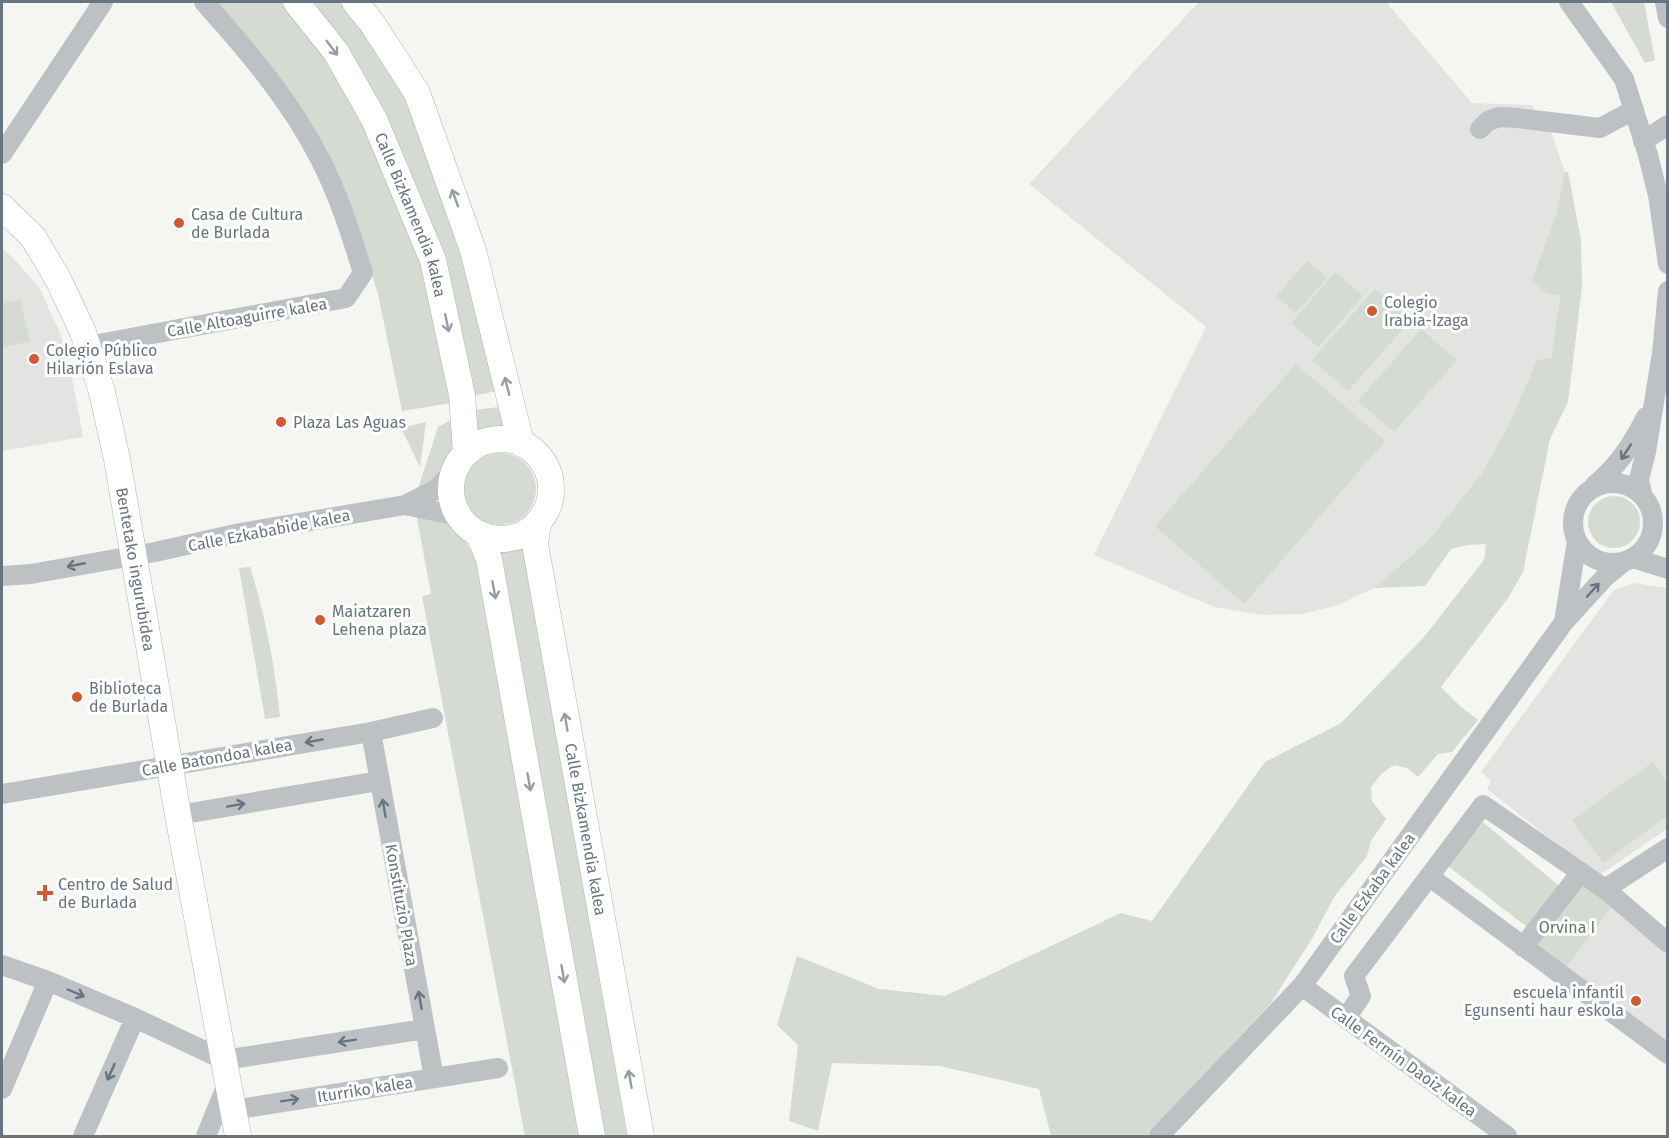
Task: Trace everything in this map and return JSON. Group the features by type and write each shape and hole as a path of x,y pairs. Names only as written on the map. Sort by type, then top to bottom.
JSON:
{"main road":[{"name":"Calle Bizkamendia kalea","path":"296,2 336,52 374,119 433,260 462,395 460,461"},
{"path":"355,2 372,23 417,93 473,250 521,443"},
{"name":"Bentetako ingurubidea","path":"2,207 33,237 58,279 88,346 102,392 117,459 178,815 238,1137"},
{"path":"492,439 507,439 521,443 534,451 544,464 550,478 550,494 546,509 538,522 525,532 510,538 494,538 479,534 458,516 452,501 451,485 460,461 478,444 492,439"},
{"name":"Calle Bizkamendia kalea","path":"538,522 535,544 641,1137"},
{"path":"479,534 489,559 592,1137"}],"street":[{"path":"2,154 103,2"},
{"name":"Calle Altoaguirre kalea","path":"88,346 346,298 363,273 348,224 319,157 276,87 204,2"},
{"path":"1569,2 1624,79 1658,195 1668,264"},
{"path":"1665,2 1668,18"},
{"path":"1480,129 1488,121 1499,117 1600,128 1634,110"},
{"path":"1644,141 1668,125"},
{"path":"1660,538 1650,504 1642,493 1639,479 1661,402 1668,291"},
{"path":"1585,494 1612,471 1623,458 1661,402"},
{"name":"Calle Ezkababide kalea","path":"2,576 30,574 240,533 405,505 437,489 460,461"},
{"path":"1585,494 1593,487 1613,482 1624,483 1642,493"},
{"name":"Calle Ezkaba kalea","path":"1564,622 1576,541 1573,516 1577,504 1585,494"},
{"name":"Calle Ezkababide kalea","path":"405,505 458,516"},
{"name":"Calle Ezkaba kalea","path":"1159,1137 1302,986 1564,622 1605,577 1642,551 1649,542 1660,538"},
{"path":"1576,541 1595,559 1608,563 1629,560 1668,569"},
{"name":"Calle Batondoa kalea","path":"2,794 372,732 433,718"},
{"name":"Konstituzio Plaza","path":"372,732 434,1078"},
{"path":"178,815 380,781"},
{"path":"1346,1018 1361,996 1354,976 1483,805 1605,889 1668,943"},
{"path":"1605,889 1668,848"},
{"path":"1523,947 1581,872"},
{"path":"1430,877 1668,1054"},
{"path":"2,965 48,981 135,1018 226,1071 425,1029"},
{"path":"2,1089 48,981"},
{"name":"Calle Fermín Daoiz kalea","path":"1302,986 1507,1137"},
{"path":"83,1137 135,1018"},
{"name":"Iturriko kalea","path":"233,1110 498,1068"},
{"path":"206,1137 226,1071"}],"shaded area":[{"name":"Colegio Irabia-Izaga","path":"1199,2 1386,2 1472,103 1532,105 1551,132 1565,172 1555,218 1532,279 1560,296 1551,358 1482,473 1427,542 1374,588 1338,605 1302,614 1262,615 1214,607 1094,555 1206,327 1029,184"},
{"name":"Colegio Público Hilarión Eslava","path":"2,248 39,287 61,335 73,382 83,437 2,451"},
{"path":"1634,583 1667,588 1667,829 1598,876 1487,789 1491,781 1481,772 1613,591"},
{"name":"escuela infantil Egunsenti haur eskola","path":"1611,907 1667,955 1667,1046 1563,971"}],"green space":[{"path":"211,2 284,2 362,108 429,283 452,403 402,411 378,294 357,225"},
{"path":"307,2 340,2 362,30 407,99 454,213 497,391 472,396 433,232 415,185 391,131"},
{"path":"1611,2 1644,2 1655,60 1645,63"},
{"path":"1565,172 1568,172 1581,240 1582,287 1568,402 1550,439 1523,572 1508,598 1441,687 1478,720 1452,752 1438,754 1418,777 1407,768 1394,765 1382,773 1371,787 1372,801 1386,819 1371,841 1367,856 1334,897 1313,937 1271,1003 1147,1136 1051,1136 1039,1089 940,1066 832,1063 818,1131 789,1121 798,1045 777,1025 797,956 879,989 945,996 1121,913 1152,921 1265,762 1341,723 1424,637 1484,560 1486,544 1451,549 1425,586 1374,588 1427,542 1482,473 1511,421 1537,360 1551,358 1560,296 1546,293 1532,279 1555,218"},
{"path":"1307,261 1327,278 1296,313 1276,296"},
{"path":"1335,272 1363,296 1318,347 1291,323"},
{"path":"1375,289 1411,320 1348,391 1312,360"},
{"path":"20,299 30,341 2,348 2,304"},
{"path":"1421,329 1457,360 1394,432 1358,401"},
{"path":"1296,364 1385,441 1244,604 1155,526"},
{"path":"499,407 504,428 488,429 476,433 475,410"},
{"path":"456,417 454,445 436,479 417,492 438,427"},
{"path":"426,422 420,467 401,428"},
{"path":"507,453 526,463 534,475 536,489 534,503 526,515 514,523 493,525 474,515 466,503 464,482 474,463 486,455"},
{"path":"1609,496 1619,496 1628,500 1636,508 1640,522 1636,536 1628,544 1619,548 1609,548 1600,544 1592,536 1588,527 1588,517 1592,508 1600,500"},
{"path":"415,507 452,521 468,545 479,568 580,1136 525,1136 422,596 431,594"},
{"path":"525,544 627,1136 600,1136 498,549 511,549"},
{"path":"250,567 269,641 280,717 265,719 239,568"},
{"path":"1653,762 1667,783 1667,816 1603,863 1572,820"},
{"path":"1483,822 1559,886 1527,927 1448,866"},
{"name":"Orvina I","path":"1581,872 1617,900 1560,975 1523,947"}],"place":[{"name":"Casa de Cultura de Burlada","path":"179,223"},
{"name":"Colegio Irabia-Izaga","path":"1372,311"},
{"name":"Colegio Público Hilarión Eslava","path":"34,359"},
{"name":"Plaza Las Aguas","path":"281,422"},
{"name":"Maiatzaren Lehena plaza","path":"320,620"},
{"name":"Biblioteca de Burlada","path":"77,697"},
{"name":"Centro de Salud de Burlada","path":"45,893"},
{"name":"escuela infantil Egunsenti haur eskola","path":"1636,1001"}]}
